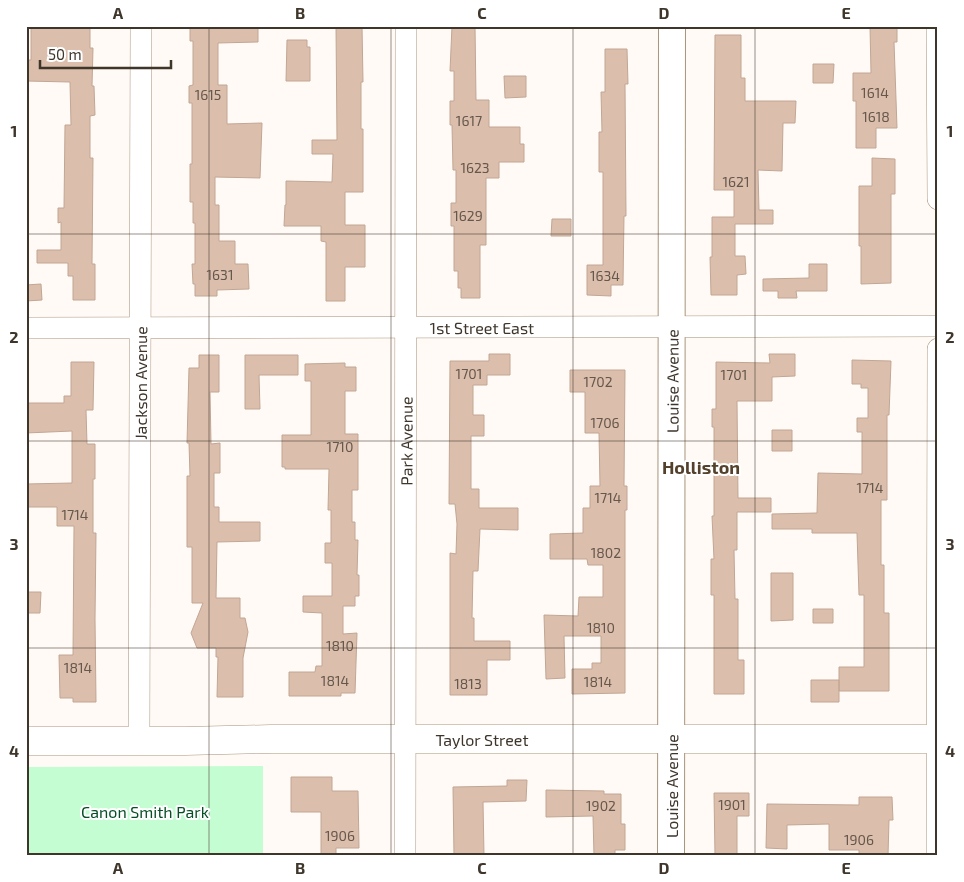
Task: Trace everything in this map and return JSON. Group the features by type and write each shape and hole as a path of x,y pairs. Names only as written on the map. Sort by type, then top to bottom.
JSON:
{"main road":[{"name":"Taylor Street","path":"26,741 937,739"}],"street":[{"name":"Jackson Avenue","path":"138,741 141,26"},
{"name":"Park Avenue","path":"404,856 406,26"},
{"name":"Louise Avenue","path":"671,856 672,26"},
{"path":"937,26 938,199"},
{"name":"1st Street East","path":"26,328 938,326"},
{"path":"937,856 938,348"}],"green space":[{"name":"Canon Smith Park","path":"263,766 263,856 26,856 26,767"}],"building":[{"path":"31,26 90,26 90,48 93,48 92,86 94,86 95,115 90,116 90,158 93,158 92,264 95,264 95,300 73,300 73,276 68,276 68,263 37,263 37,250 61,250 61,222 58,223 58,208 64,208 65,125 71,125 70,82 26,81 26,60 31,60"},
{"path":"190,26 258,26 258,42 218,43 218,85 227,85 227,124 262,123 260,178 215,177 215,205 219,205 219,241 235,241 235,264 248,264 249,289 217,290 217,296 195,296 195,284 193,284 192,264 195,264 195,223 193,223 193,202 190,202 192,103 189,103 189,86 193,85 193,41 190,41"},
{"path":"336,26 362,26 363,82 361,82 361,129 363,129 363,192 345,192 345,225 365,225 365,267 345,267 345,301 326,301 326,242 321,241 321,226 284,226 286,181 332,182 333,154 312,154 312,140 337,140"},
{"path":"452,26 475,26 476,100 489,100 489,127 520,127 520,144 524,144 524,162 499,162 499,178 486,178 486,245 480,245 480,298 461,298 461,288 458,288 458,271 454,271 454,226 451,226 451,203 456,203 456,170 453,170 452,125 450,125 450,101 454,101 454,71 450,71"},
{"path":"870,26 897,26 897,42 894,42 897,128 876,128 876,148 856,148 856,101 853,101 853,73 871,73"},
{"path":"715,35 741,35 741,78 745,78 745,101 796,101 795,123 783,123 782,171 758,170 759,210 773,210 773,224 735,224 735,256 745,256 746,274 737,275 737,295 711,295 712,217 734,217 734,190 714,190"},
{"path":"287,40 307,40 307,47 310,47 310,81 286,81"},
{"path":"605,49 627,49 628,84 625,84 626,216 624,216 623,285 611,285 611,296 587,295 587,265 603,265 603,172 599,172 599,132 602,132 601,92 605,92"},
{"path":"813,64 834,64 833,83 813,83"},
{"path":"504,76 526,76 526,97 505,98"},
{"path":"872,158 895,159 895,194 891,194 891,283 861,284 859,186 872,186"},
{"path":"552,219 571,219 571,236 551,236"},
{"path":"809,264 827,264 827,291 796,291 797,298 778,298 778,291 763,291 763,279 809,278"},
{"path":"41,284 42,300 26,301 26,285"},
{"path":"489,354 510,354 510,375 487,375 487,385 473,385 473,415 484,415 484,436 471,436 471,489 479,489 479,508 518,508 518,530 480,529 478,571 473,571 472,618 474,618 474,641 510,641 510,660 487,660 487,695 450,695 450,553 456,554 457,524 455,504 449,504 450,361 489,361"},
{"path":"769,354 795,354 795,376 772,377 772,401 737,401 738,498 771,498 771,512 737,512 737,550 734,550 735,599 738,599 738,660 744,660 744,694 714,694 714,595 711,595 711,559 714,559 712,516 714,516 714,427 712,427 712,409 716,409 716,362 770,363"},
{"path":"199,355 219,355 219,392 210,392 211,444 220,443 220,473 214,473 214,507 219,507 219,522 260,522 260,541 217,542 216,598 240,598 240,618 245,618 248,632 243,658 243,697 217,697 218,657 216,657 216,648 197,648 191,633 203,603 192,603 192,547 187,547 187,476 190,476 189,443 187,443 189,368 199,368"},
{"path":"245,355 298,355 298,375 259,375 260,409 245,409"},
{"path":"852,360 891,361 889,415 887,415 887,500 881,500 881,565 884,565 884,613 889,613 889,691 839,691 839,667 864,667 864,595 859,595 857,533 812,533 812,529 772,529 772,514 817,513 818,473 862,474 862,432 857,432 857,418 868,418 868,388 861,388 861,384 852,384"},
{"path":"71,362 94,362 93,410 86,410 87,444 95,444 93,533 96,533 96,702 73,702 73,698 60,698 59,655 73,655 74,526 57,526 57,507 26,507 26,484 72,483 72,431 26,433 26,403 64,403 64,396 71,396"},
{"path":"345,363 345,367 356,367 356,391 345,391 345,434 358,434 358,490 352,490 352,522 355,522 355,540 358,540 357,575 359,575 359,596 355,596 355,606 343,606 343,634 357,633 355,693 341,693 341,696 289,696 289,672 315,672 316,666 322,666 322,613 303,612 303,596 332,596 332,563 325,563 325,543 331,543 331,510 328,510 329,469 285,469 285,467 282,467 282,435 311,435 311,381 305,381 305,364"},
{"path":"570,370 625,370 624,486 627,486 627,510 625,510 625,693 572,694 572,669 592,669 592,663 601,663 601,636 564,636 565,678 546,679 544,615 578,616 579,597 603,597 603,565 588,565 587,559 550,559 550,534 583,533 583,508 590,508 590,486 600,486 599,433 585,433 585,392 570,392"},
{"path":"772,430 792,430 792,451 772,451"},
{"path":"771,573 793,573 793,620 771,621"},
{"path":"26,592 41,592 40,613 26,613"},
{"path":"813,609 833,609 833,623 813,623"},
{"path":"811,680 839,680 839,702 811,702"},
{"path":"291,777 332,777 332,791 358,791 359,848 336,848 336,856 321,856 321,812 291,812"},
{"path":"507,780 527,780 526,801 483,802 484,856 454,856 453,787 507,786"},
{"path":"546,790 604,791 604,794 621,794 621,824 625,824 625,850 615,850 615,856 594,856 593,816 546,817"},
{"path":"714,793 749,793 749,816 737,816 737,856 715,856"},
{"path":"859,797 892,797 893,820 889,820 888,856 859,856 859,850 829,850 829,824 787,825 787,849 766,848 767,804 859,805"}],"district":[{"name":"Holliston","path":"701,467"}]}
